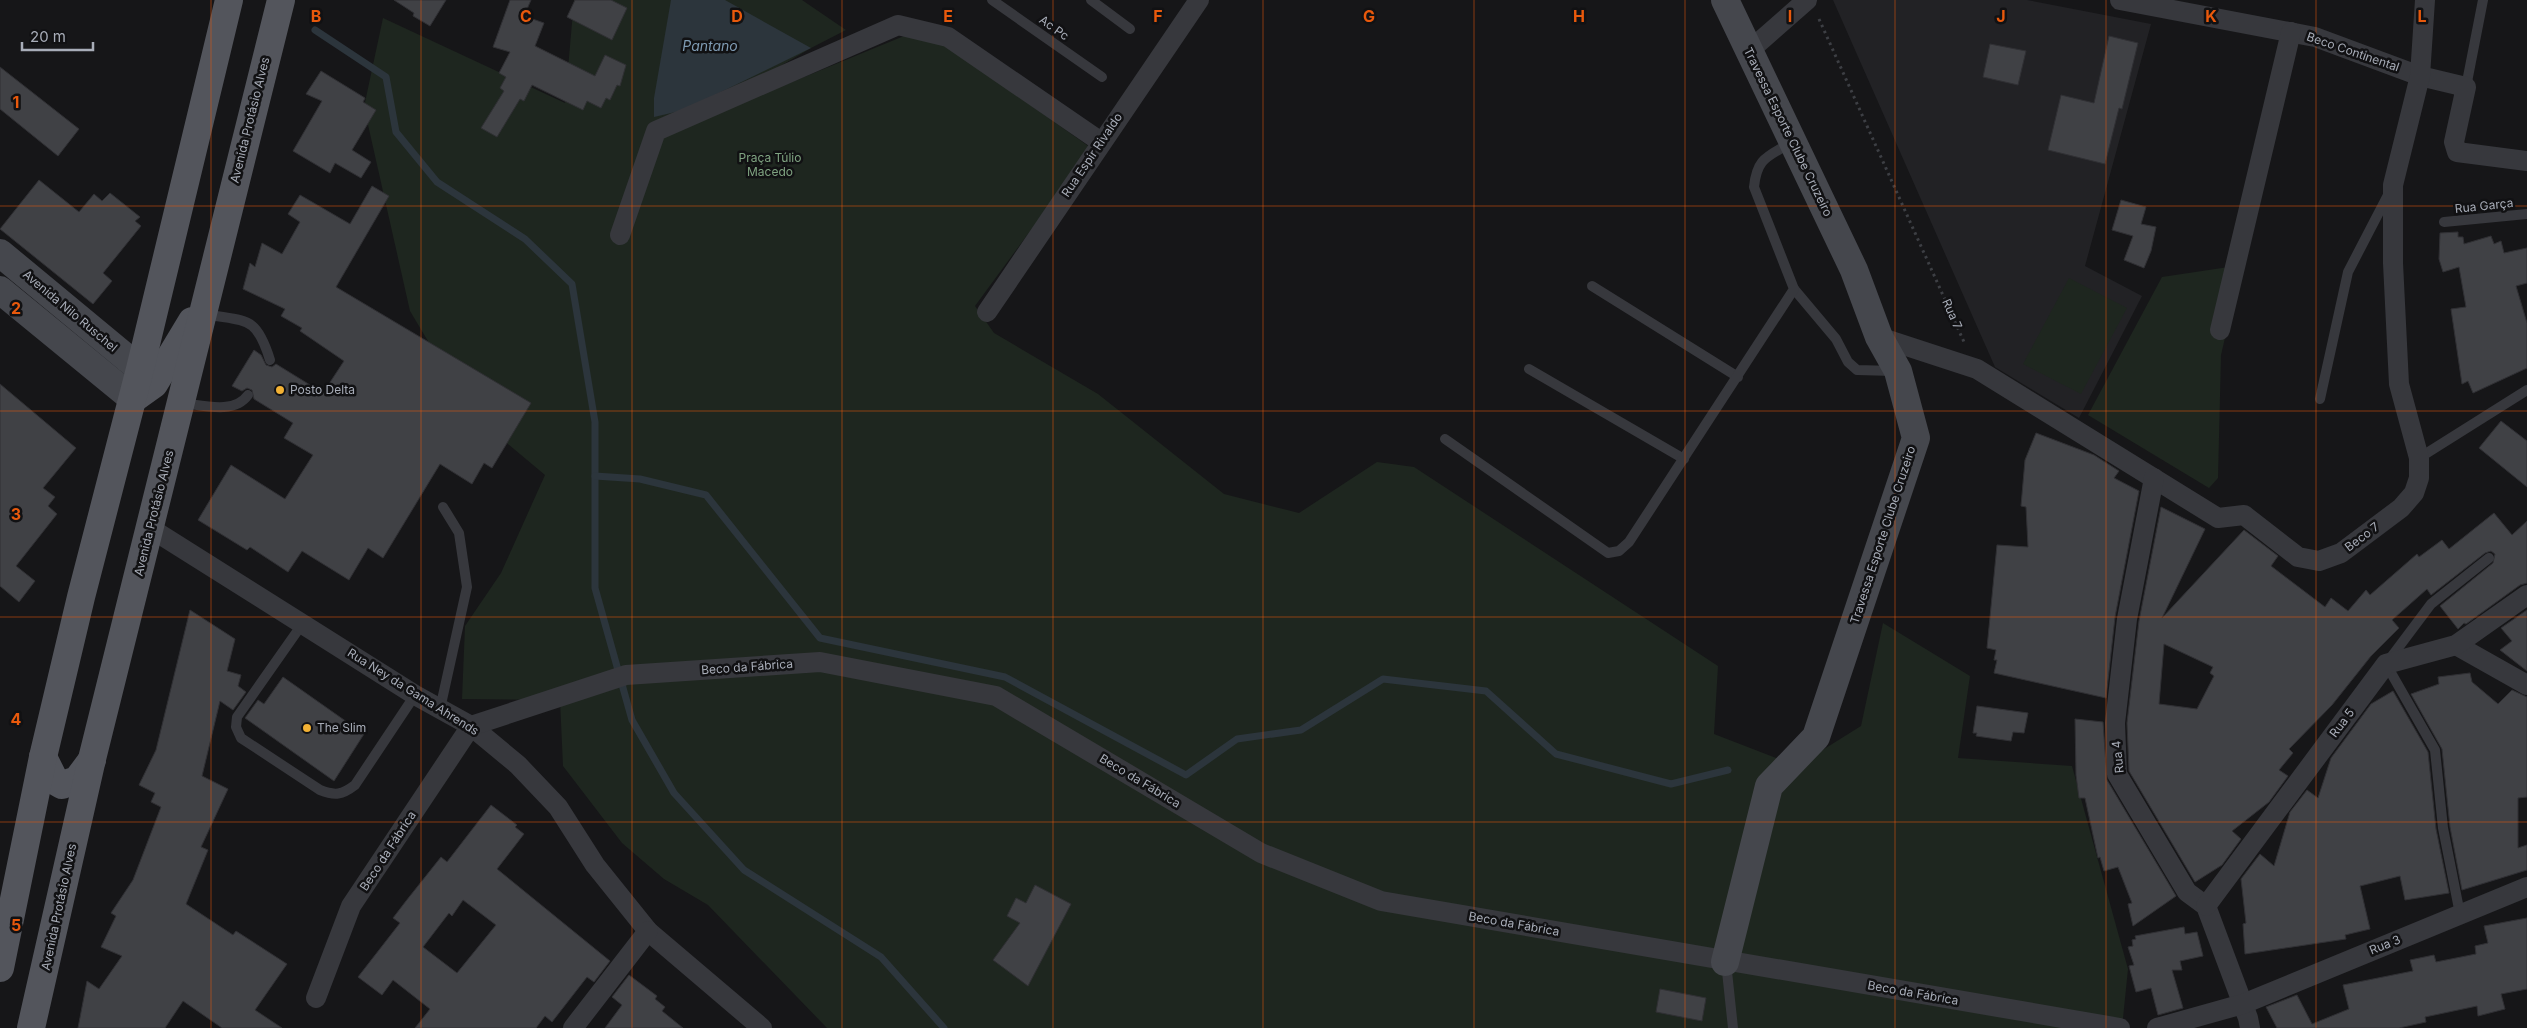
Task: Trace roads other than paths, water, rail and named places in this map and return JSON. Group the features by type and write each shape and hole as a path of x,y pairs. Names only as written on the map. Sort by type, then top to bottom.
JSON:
{"main road":[{"path":"1,960 43,757 81,597 133,399 229,0"},
{"name":"Avenida Protásio Alves","path":"31,1028 92,759 281,0"},
{"path":"133,399 154,384 205,304"},
{"path":"43,757 55,781 62,784 77,780 92,759"}],"street":[{"name":"Rua Espir Rivaldo","path":"987,312 1101,142 1200,0"},
{"name":"Travessa Esporte Clube Cruzeiro","path":"1725,0 1854,270 1879,337 1898,371 1916,438 1816,737 1769,786 1725,962"},
{"path":"1749,51 1807,0"},
{"name":"Beco Continental","path":"2120,0 2315,37 2420,76 2466,87"},
{"name":"Beco 7","path":"2154,478 2218,518 2244,515 2298,557 2318,561 2341,553 2401,508 2414,493 2419,478 2419,458 2399,384 2393,263 2393,185 2420,76 2425,0"},
{"path":"620,235 656,131 898,25 948,37 1101,142"},
{"path":"2220,330 2292,32"},
{"path":"2466,87 2454,142 2457,152 2527,161"},
{"name":"Avenida Nilo Ruschel","path":"0,253 140,369"},
{"path":"0,290 133,399"},
{"path":"1879,337 1976,369 2154,478"},
{"name":"Rua 4","path":"2154,478 2127,619 2115,723 2117,774 2187,892 2206,906"},
{"name":"Rua Ney da Gama Ahrends","path":"150,528 415,694 471,726 518,764 558,807 595,865 648,931 754,1025"},
{"path":"2386,664 2456,645 2527,595"},
{"path":"2456,645 2527,685"},
{"name":"Beco da Fábrica","path":"316,998 351,906 471,726 619,676 820,662 996,696 1261,853 1381,901 1725,962 2120,1028"},
{"name":"Rua 5","path":"2206,906 2386,664"},
{"name":"Rua 3","path":"2250,1019 2460,914 2527,887"},
{"path":"2157,1028 2250,1019 2206,906"},
{"path":"573,1028 648,931"}],"lane":[{"name":"Ac Pc","path":"992,0 1102,77"},
{"path":"1090,0 1130,29"},
{"path":"2466,87 2483,0"},
{"path":"1792,141 1765,158 1756,170 1754,187 1794,289 1836,339 1848,362 1856,370 1898,371"},
{"path":"2320,399 2348,272 2393,185"},
{"name":"Rua Garça","path":"2444,222 2527,214"},
{"path":"1592,286 1738,377"},
{"path":"1445,439 1608,553 1619,551 1629,542 1794,289"},
{"path":"205,304 248,322 257,328 270,360"},
{"path":"1529,369 1684,459"},
{"path":"2419,458 2527,390"},
{"path":"181,403 226,408 244,400 248,395"},
{"path":"440,709 467,587 458,533 442,507"},
{"path":"2460,914 2443,828 2435,750 2386,664 2431,604 2489,558"},
{"path":"303,623 237,717 236,727 241,738 320,790 333,795 345,793 355,785 415,694"},
{"path":"1725,962 1733,1028"}],"water":[{"name":"Pantano","path":"671,0 725,0 811,48 684,110 654,117 654,98"}],"waterway":[{"path":"315,30 386,77 396,132 437,182 525,239 572,284 595,422 595,588 632,720 674,793 744,870 881,957 944,1028"},
{"path":"595,476 640,479 706,495 820,638 1005,677 1186,775 1237,739 1301,730 1383,679 1486,691 1556,754 1671,784 1728,770"}],"place":[{"name":"Posto Delta","path":"280,390"},
{"name":"The Slim","path":"307,728"}],"park label":[{"name":"Praça Túlio Macedo","path":"770,165"}]}
